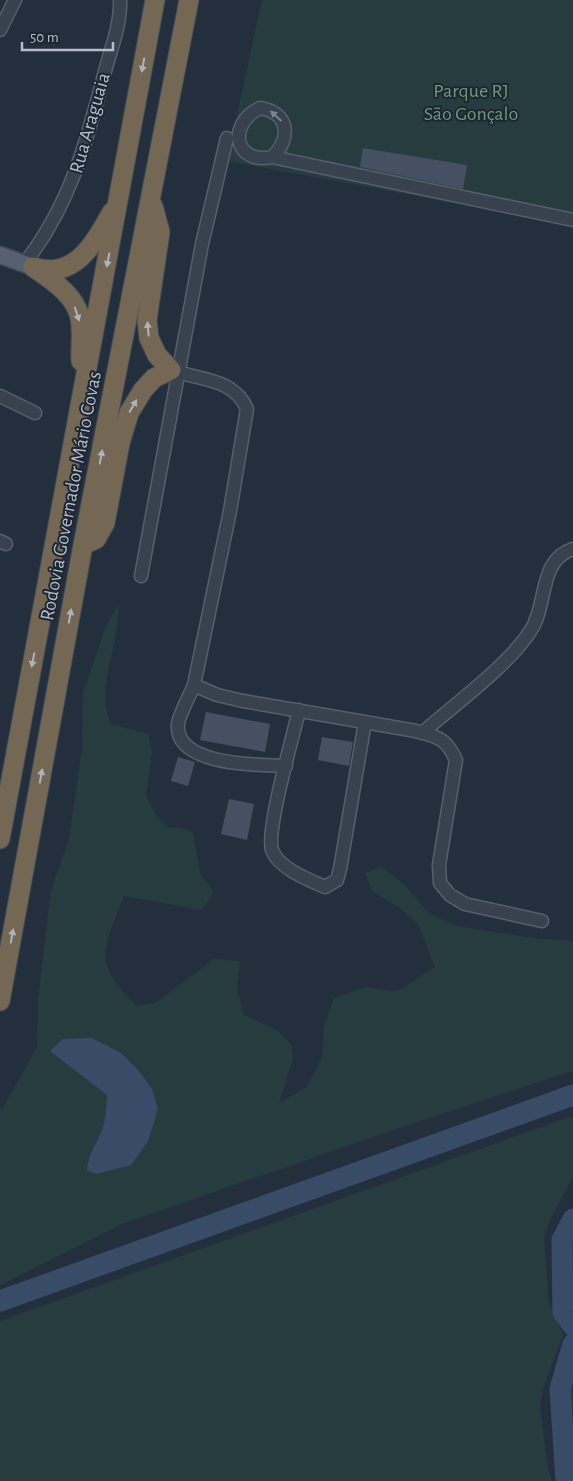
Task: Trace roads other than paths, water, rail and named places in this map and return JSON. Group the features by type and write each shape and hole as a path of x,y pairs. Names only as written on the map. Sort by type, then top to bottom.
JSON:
{"highway":[{"name":"Rodovia Governador Mário Covas","path":"0,840 155,0"},
{"name":"Rodovia Governador Mário Covas","path":"0,1001 83,545 190,0"},
{"path":"28,266 55,269 69,265 81,258 92,247 120,195"},
{"path":"151,202 160,232 147,320 149,338 157,355 175,372"},
{"path":"28,266 59,286 72,301 80,318 82,394"},
{"path":"83,545 96,538 106,523 120,442 129,413 143,390 154,378 175,372"}],"main road":[{"path":"0,255 28,266"}],"street":[{"path":"0,30 14,0"},
{"name":"Rua Araguaia","path":"28,266 73,181 83,155 116,28 120,0"},
{"path":"245,152 238,140 244,119 249,113 260,108 276,113 284,125 284,141 280,150 272,157"},
{"path":"141,576 175,372 225,143 258,158 272,157 573,220"},
{"path":"175,372 213,380 228,387 242,397 247,409 230,511 194,685 178,725 183,743 199,756 248,765 286,766"},
{"path":"0,396 35,413"},
{"path":"422,732 516,649 532,630 554,560 564,552 573,549"},
{"path":"194,685 217,695 422,732 438,737 450,746 456,760 439,865 440,883 450,895 465,904 542,921"},
{"path":"299,710 272,827 272,851 287,868 325,887 330,886 337,880 340,869 365,722"}],"water":[{"path":"92,1038 121,1053 139,1071 152,1089 158,1109 148,1141 131,1165 96,1174 87,1170 90,1156 103,1125 107,1095 50,1051 63,1039"}],"waterway":[{"path":"0,1301 573,1095"},
{"path":"573,1219 562,1240 563,1312 573,1326"},
{"path":"566,1481 560,1389 573,1344"}],"park label":[{"name":"Parque RJ São Gonçalo","path":"471,102"}]}
